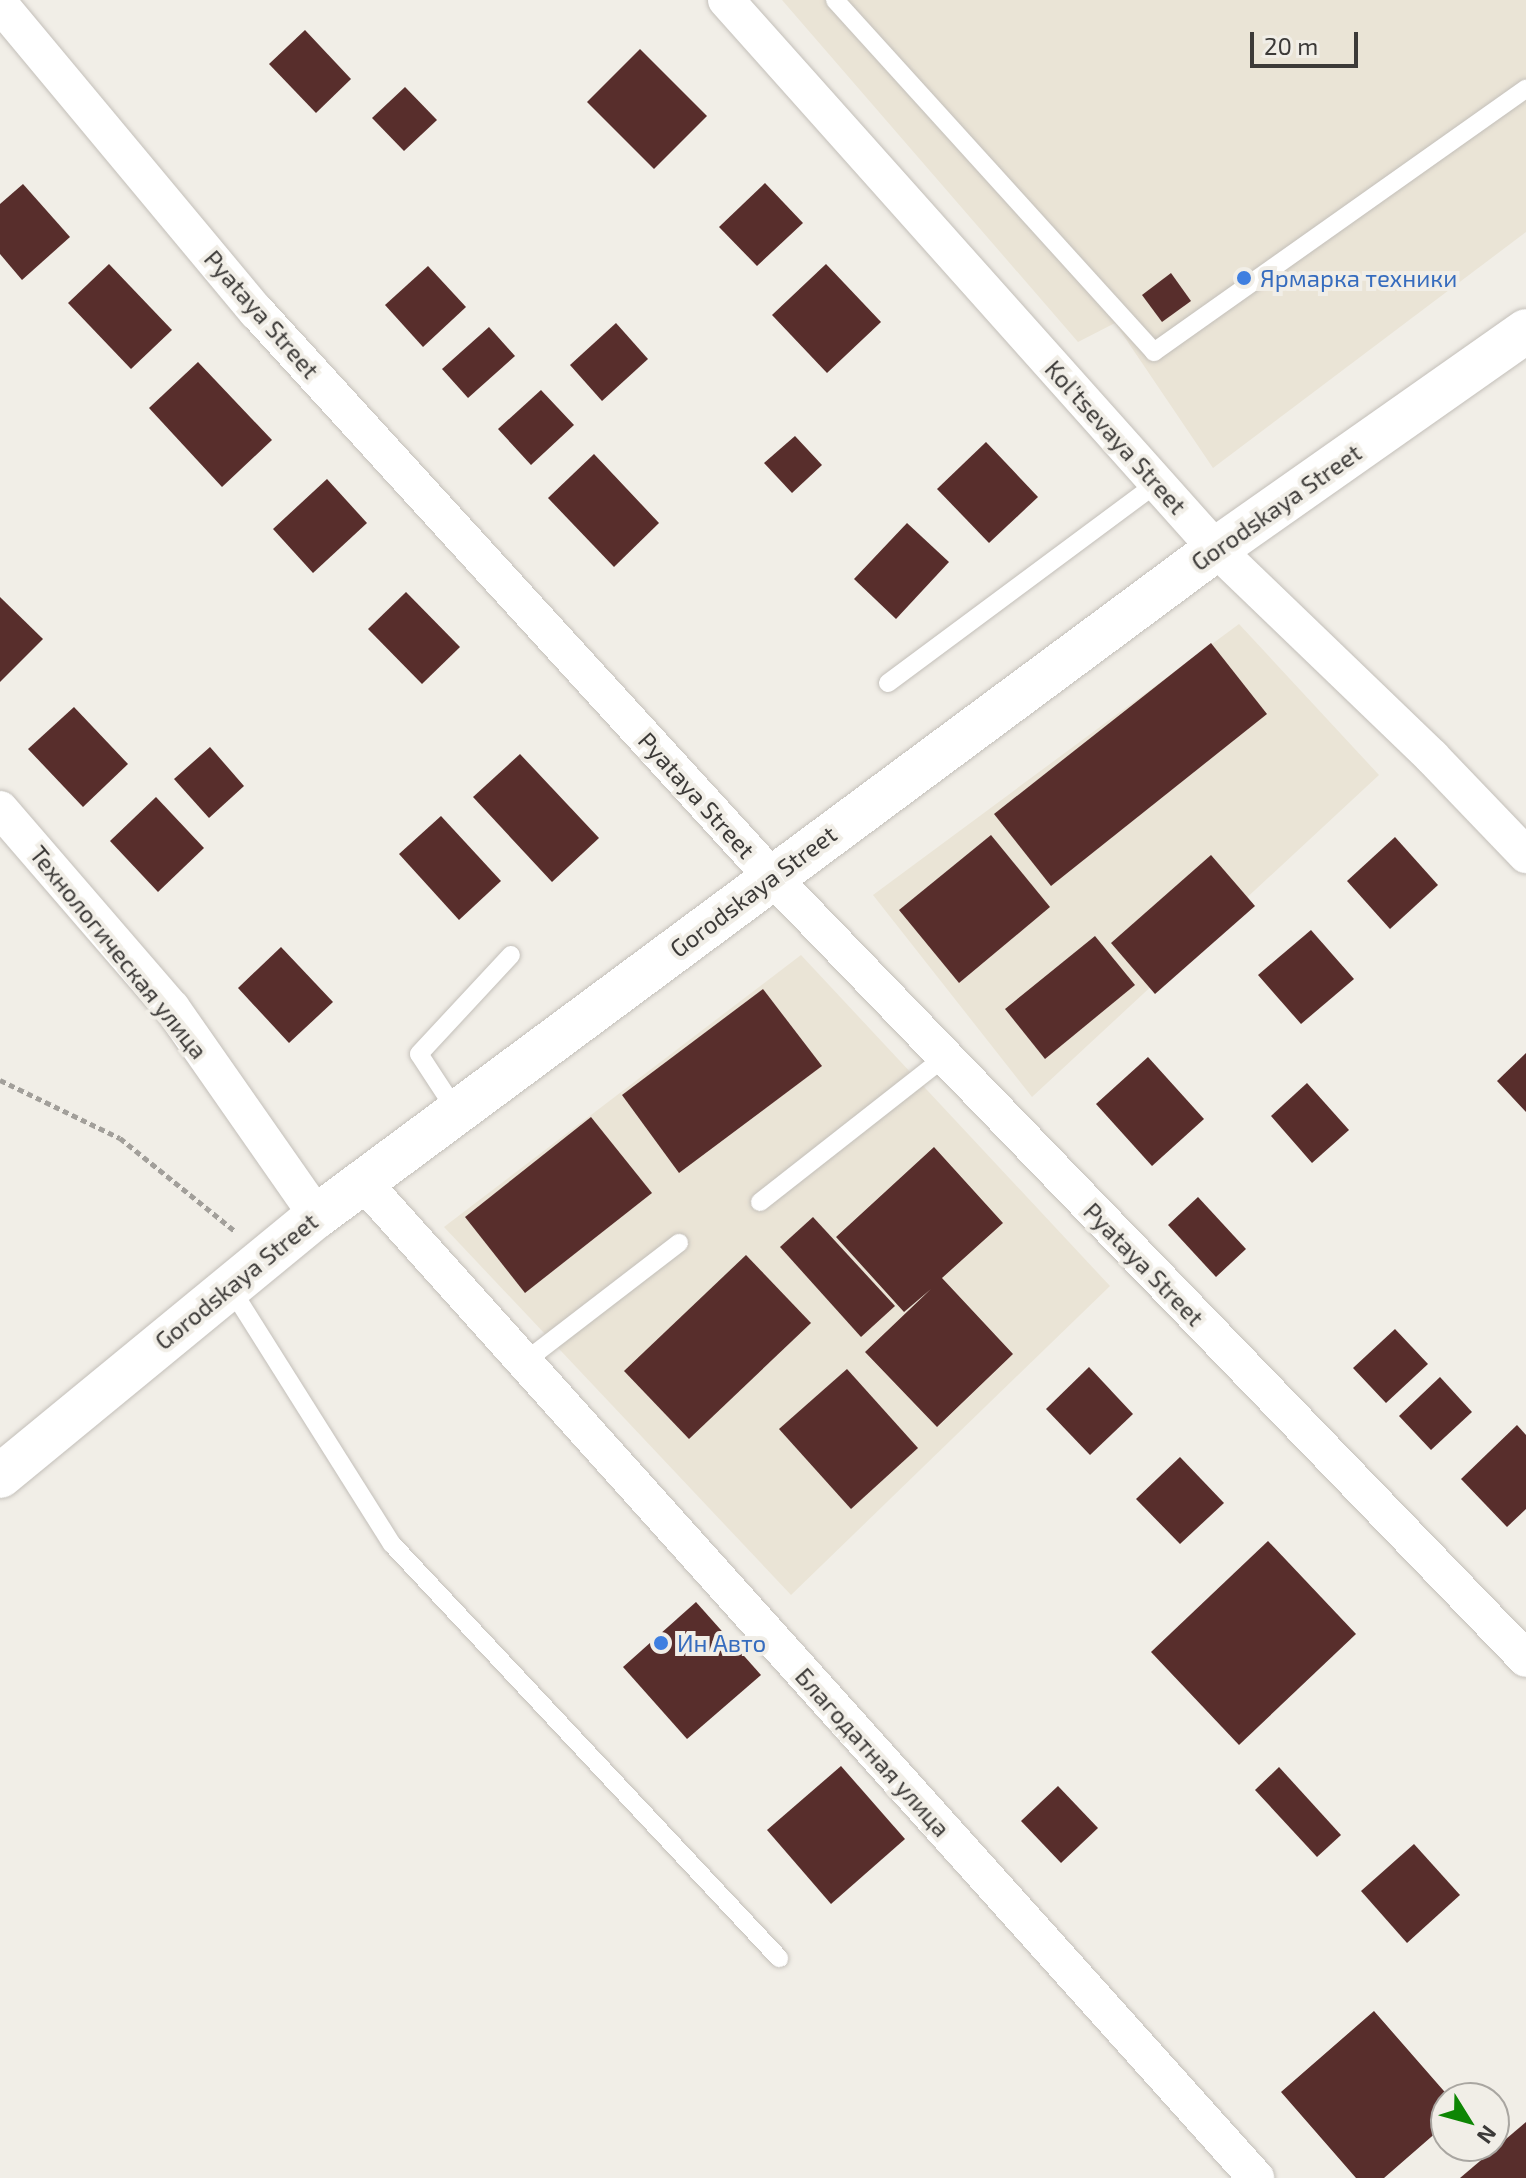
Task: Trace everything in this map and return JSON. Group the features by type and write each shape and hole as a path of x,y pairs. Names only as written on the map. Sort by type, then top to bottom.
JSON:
{"street":[{"name":"Kol'tsevaya Street","path":"726,0 1216,549 1432,757 1526,855"},
{"name":"Pyataya Street","path":"0,4 257,312 772,877 1526,1659"},
{"name":"Gorodskaya Street","path":"0,1476 264,1255 1216,549 1526,331"},
{"name":"Технологическая улица","path":"0,809 172,1008 317,1216"},
{"name":"Благодатная улица","path":"363,1182 1256,2178"}],"lane":[{"path":"835,0 1154,352 1526,89"},
{"path":"888,683 1157,483"},
{"path":"457,1112 419,1054 511,955"},
{"path":"760,1202 945,1057"},
{"path":"523,1363 679,1243"},
{"path":"229,1285 392,1544 779,1958"}],"path":[{"path":"0,1080 120,1138 264,1255"}],"shaded area":[{"name":"Ярмарка техники","path":"782,0 1526,0 1526,232 1213,468 1115,323 1078,342"},
{"path":"1239,624 1379,775 1032,1097 873,895"},
{"path":"801,955 1110,1286 791,1595 444,1227"}],"building":[{"path":"305,30 351,79 316,113 269,64"},
{"path":"640,49 707,116 654,169 587,102"},
{"path":"405,87 437,120 404,151 372,118"},
{"path":"765,183 803,223 757,266 719,227"},
{"path":"23,184 70,237 22,280 0,254 0,204"},
{"path":"109,264 172,330 131,369 68,303"},
{"path":"826,264 881,322 827,373 772,315"},
{"path":"428,266 466,307 423,347 385,305"},
{"path":"1171,273 1191,301 1162,322 1142,295"},
{"path":"616,323 648,359 602,401 570,365"},
{"path":"489,327 515,356 468,398 442,369"},
{"path":"198,362 272,440 222,487 149,408"},
{"path":"541,390 574,425 531,465 498,429"},
{"path":"795,436 822,465 792,493 764,463"},
{"path":"986,442 1038,497 989,543 937,489"},
{"path":"594,454 659,523 614,567 548,498"},
{"path":"327,479 367,523 313,573 273,529"},
{"path":"907,523 949,562 896,619 854,579"},
{"path":"406,592 460,647 422,684 368,629"},
{"path":"0,597 43,639 0,682"},
{"path":"1211,643 1267,714 1051,886 994,814"},
{"path":"74,707 128,764 83,807 28,749"},
{"path":"210,747 244,786 209,818 174,779"},
{"path":"520,754 599,838 552,882 473,797"},
{"path":"156,797 204,848 158,892 110,841"},
{"path":"441,816 501,881 459,920 399,854"},
{"path":"991,835 1050,907 959,983 899,910"},
{"path":"1395,837 1438,885 1390,929 1347,881"},
{"path":"1211,855 1255,906 1155,994 1111,943"},
{"path":"1311,930 1354,979 1301,1024 1258,975"},
{"path":"1095,936 1135,985 1045,1059 1005,1009"},
{"path":"281,947 333,1002 289,1043 238,988"},
{"path":"763,989 822,1066 679,1173 622,1095"},
{"path":"1526,1053 1526,1112 1497,1081"},
{"path":"1148,1057 1204,1119 1152,1166 1096,1104"},
{"path":"1307,1083 1349,1130 1312,1163 1271,1116"},
{"path":"591,1117 652,1193 525,1293 465,1217"},
{"path":"934,1147 1003,1223 942,1278 1013,1354 937,1427 865,1352 931,1289 904,1312 836,1237"},
{"path":"1198,1197 1246,1249 1216,1277 1168,1225"},
{"path":"813,1217 895,1306 861,1337 780,1247"},
{"path":"746,1255 811,1323 689,1439 624,1371"},
{"path":"1395,1329 1428,1364 1386,1403 1353,1368"},
{"path":"1089,1367 1133,1414 1090,1455 1046,1409"},
{"path":"847,1369 918,1448 851,1509 779,1429"},
{"path":"1440,1377 1472,1412 1431,1450 1399,1416"},
{"path":"1517,1425 1526,1435 1526,1509 1507,1527 1461,1479"},
{"path":"1180,1457 1224,1503 1180,1544 1136,1499"},
{"path":"1268,1541 1356,1634 1239,1745 1151,1652"},
{"path":"696,1602 761,1675 687,1739 623,1667"},
{"path":"841,1766 905,1839 831,1904 767,1830"},
{"path":"1279,1767 1341,1835 1317,1857 1255,1790"},
{"path":"1058,1786 1098,1828 1061,1863 1021,1821"},
{"path":"1414,1844 1460,1895 1407,1943 1361,1891"},
{"path":"1374,2011 1436,2082 1430,2082 1430,2138 1384,2178 1356,2178 1281,2092"},
{"path":"1526,2122 1526,2178 1460,2178 1479,2162 1510,2162 1510,2136"}],"place":[{"name":"Ярмарка техники","path":"1244,278"},
{"name":"Ин Авто","path":"661,1643"}]}
